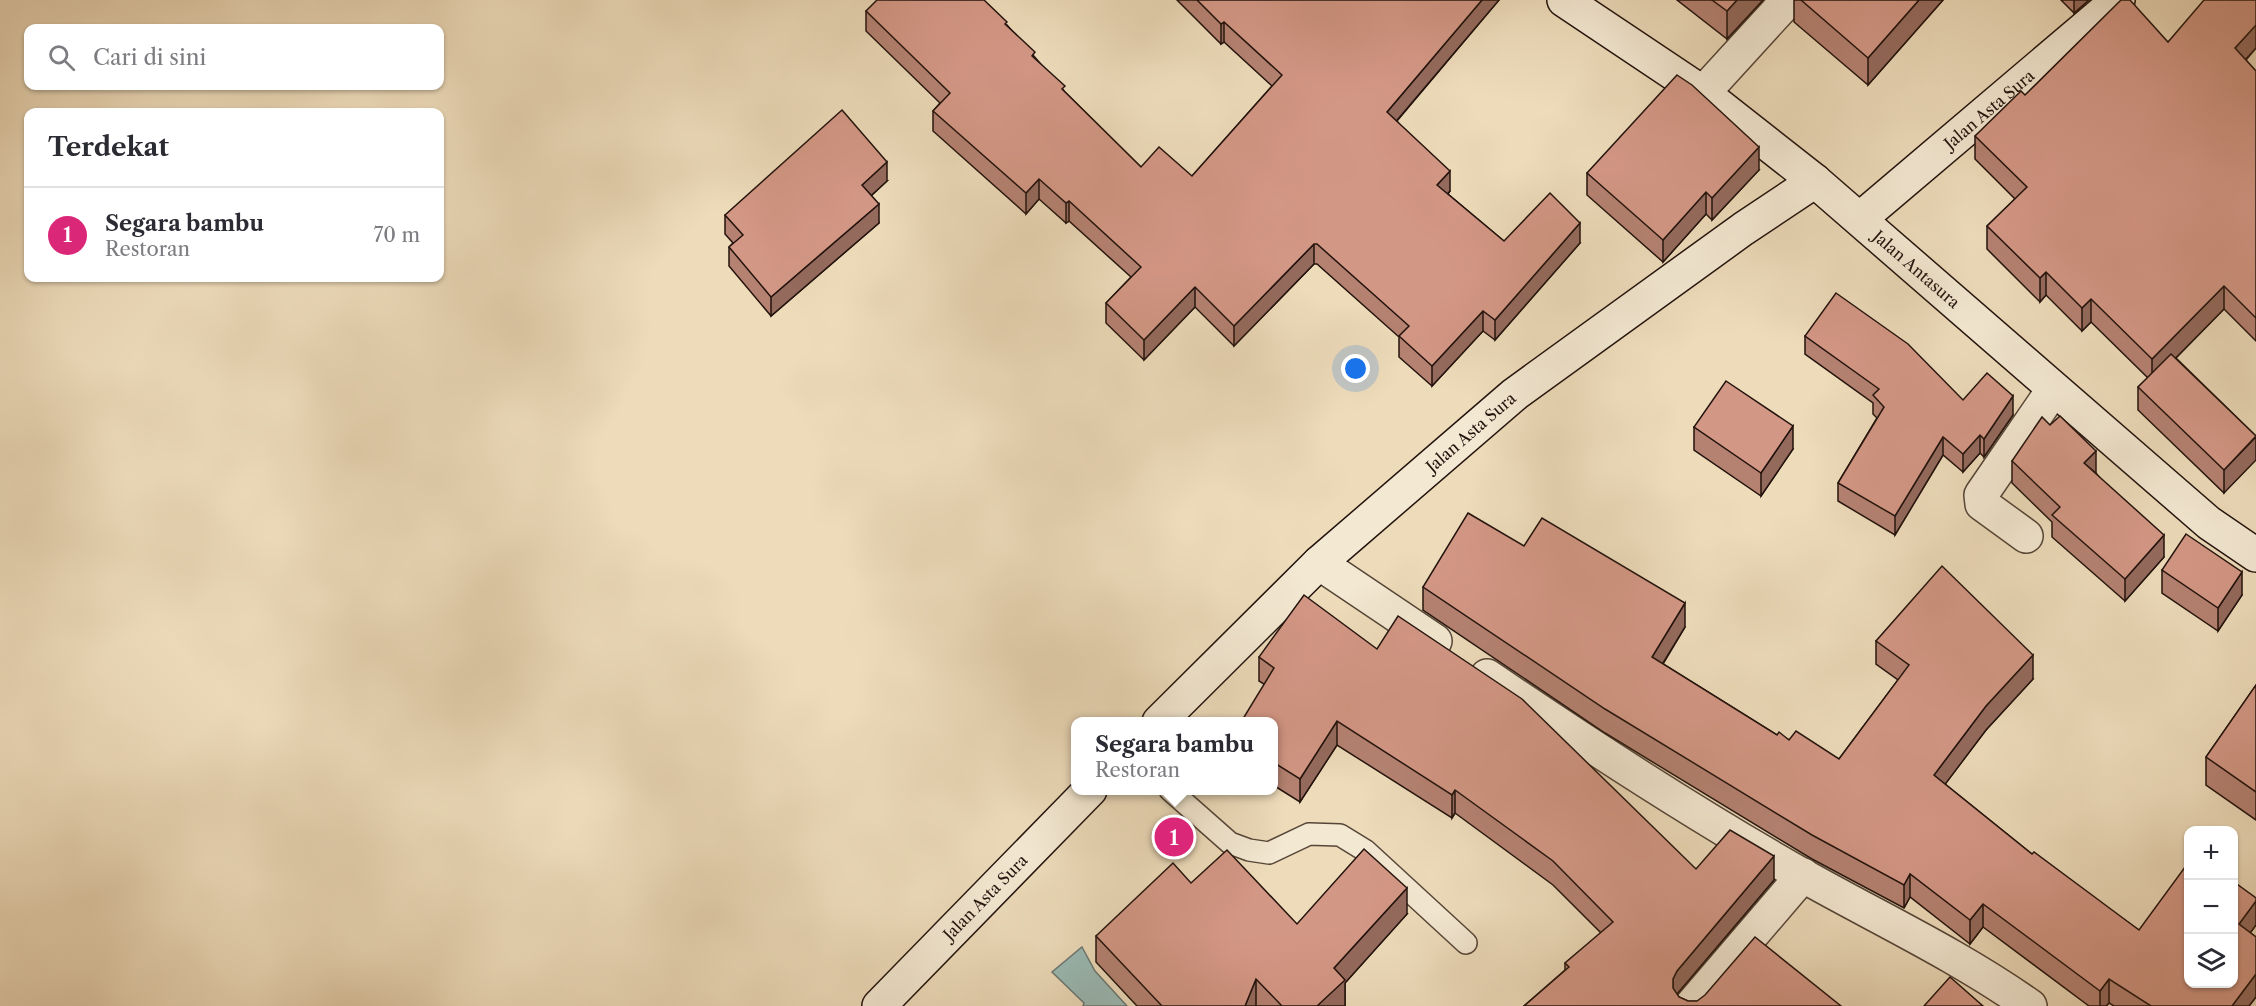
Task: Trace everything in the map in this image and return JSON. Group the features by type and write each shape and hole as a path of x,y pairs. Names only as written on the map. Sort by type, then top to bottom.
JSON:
{"street":[{"name":"Jalan Antasura","path":"1564,0 1703,93 1815,181 2053,390 2209,523 2256,555"},
{"path":"1703,93 1788,0"},
{"name":"Jalan Asta Sura","path":"1861,219 2118,0"},
{"name":"Jalan Asta Sura","path":"1163,717 1319,563 1515,394 1743,229 1815,181"},
{"path":"2026,536 1982,504 1981,495 2053,390"},
{"path":"1319,563 1631,773 1803,875 1966,963 2030,1006"},
{"name":"Jalan Asta Sura","path":"879,1006 1085,795"},
{"path":"1691,1006 1803,875"}],"lane":[{"path":"1176,795 1230,843 1249,850 1269,853 1309,834 1340,835 1366,851 1466,943"}],"water":[{"path":"1082,947 1095,971 1127,1006 1083,1006 1084,1003 1052,972"}],"building":[{"path":"877,0 984,0 1007,22 1005,24 1035,52 1032,56 1065,86 1062,89 1141,167 1159,147 1192,176 1282,75 1224,22 1221,24 1197,0 1482,0 1387,112 1450,171 1437,185 1504,241 1550,193 1580,223 1495,320 1483,311 1432,366 1399,336 1409,326 1317,244 1314,244 1234,326 1195,287 1144,340 1106,303 1141,267 1069,201 1066,203 1039,179 1026,193 933,111 950,93 866,11"},
{"path":"1712,0 1737,0 1727,11"},
{"path":"1801,0 1919,0 1868,58"},
{"path":"2121,0 2130,0 2168,42 2204,0 2256,0 2256,25 2235,48 2256,71 2256,318 2224,286 2152,359 2091,299 2082,308 2046,272 2040,278 1987,226 2027,187 1975,136 2021,91 2025,95"},
{"path":"1677,75 1692,85 1759,147 1712,198 1706,192 1663,240 1587,173"},
{"path":"842,110 887,162 862,185 879,204 771,297 729,247 743,235 725,215"},
{"path":"1836,293 1908,344 1963,400 1987,373 2013,396 1984,439 1980,435 1963,454 1943,437 1895,516 1838,483 1884,407 1873,395 1879,389 1805,336"},
{"path":"2171,354 2256,436 2224,470 2138,387"},
{"path":"1726,381 1793,426 1761,473 1694,427"},
{"path":"2060,416 2096,451 2084,463 2164,535 2125,579 2052,515 2060,507 2012,461 2042,417 2050,425"},
{"path":"1468,513 1524,546 1542,518 1685,603 1652,657 1777,735 1779,732 1789,740 1796,731 1839,759 1909,665 1876,641 1942,566 2033,655 1986,706 1934,775 2032,854 2034,852 2139,930 2184,868 2184,988 2238,988 2238,885 2256,898 2239,924 2256,937 2256,974 2232,1006 2151,1006 2109,979 2100,991 1983,904 1970,920 1910,874 1904,885 1812,835 1605,709 1423,587"},
{"path":"2186,534 2242,572 2218,608 2162,570"},
{"path":"1304,595 1377,649 1398,616 1522,699 1696,869 1730,830 1774,856 1677,971 1673,979 1673,988 1679,997 1688,1001 1697,1001 1705,995 1755,937 1841,1006 1524,1006 1569,967 1565,963 1613,922 1553,861 1455,790 1452,795 1337,721 1300,779 1278,765 1278,717 1244,717 1274,668 1259,657"},
{"path":"2256,685 2256,792 2206,757"},
{"path":"1364,849 1407,888 1334,968 1345,980 1317,1006 1282,1006 1256,979 1245,1006 1162,1006 1096,936 1173,863 1191,883 1227,850 1297,924"},
{"path":"1950,977 1983,1006 1924,1006"}],"place":[{"name":"Segara bambu","path":"1174,837"}]}
